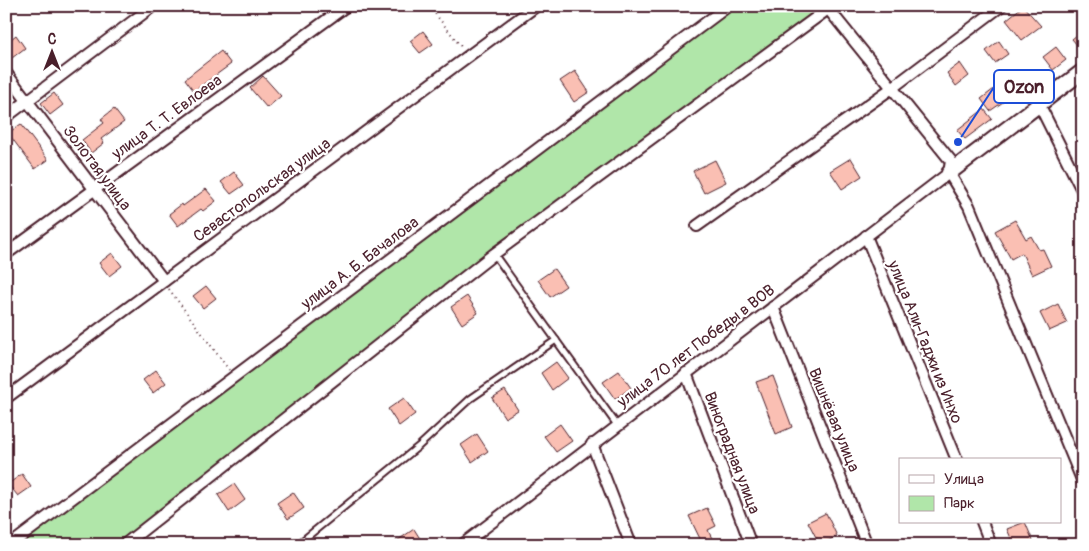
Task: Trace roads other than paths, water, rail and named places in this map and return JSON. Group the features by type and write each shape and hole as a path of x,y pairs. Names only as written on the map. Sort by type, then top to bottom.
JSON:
{"street":[{"path":"6,117 153,6"},
{"name":"улица Т. Т. Евлоева","path":"6,254 346,6"},
{"name":"Севастопольская улица","path":"6,398 536,6"},
{"name":"улица А. Б. Бачалова","path":"10,545 728,6"},
{"path":"697,226 892,88 1001,6"},
{"path":"124,545 494,254 829,7 951,161 949,173 969,206 1083,482"},
{"path":"949,173 1083,71"},
{"name":"Золотая улица","path":"6,74 164,281"},
{"path":"1039,104 1083,192"},
{"name":"улица 70 лет Победы в ВОВ","path":"462,545 949,173"},
{"name":"улица Али-Гаджи из Инхо","path":"866,236 956,458"},
{"name":"Вишнёвая улица","path":"773,306 867,545"},
{"name":"Виноградная улица","path":"686,373 751,545"},
{"path":"592,444 631,545"},
{"path":"983,524 991,545"}],"lane":[{"path":"494,254 617,425"},
{"path":"297,545 419,446 470,399 556,340"}],"place":[{"name":"Ozon","path":"958,142"}]}
